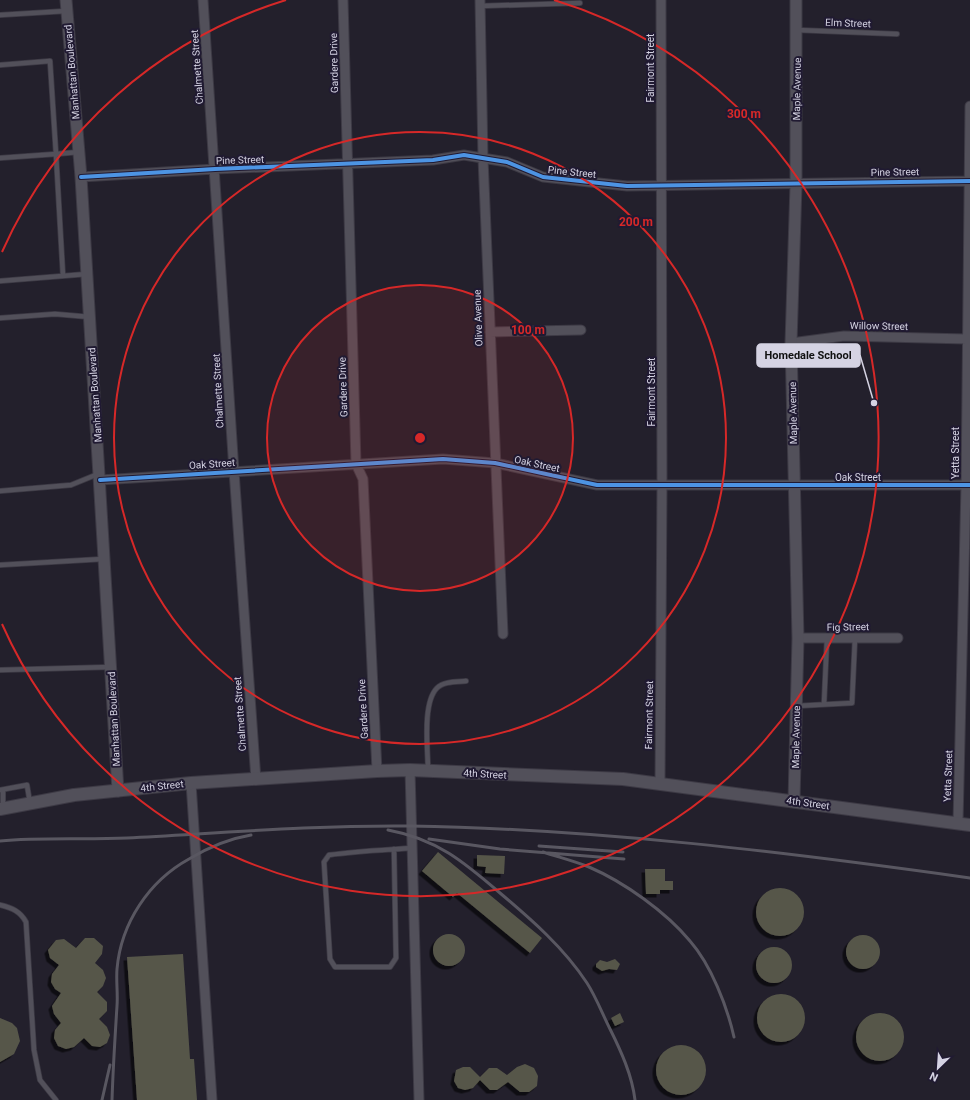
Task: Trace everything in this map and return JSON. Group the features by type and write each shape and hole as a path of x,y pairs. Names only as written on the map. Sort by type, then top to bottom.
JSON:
{"main road":[{"name":"4th Street","path":"1,808 74,795 191,783 410,770 623,779 970,825"}],"street":[{"name":"Chalmette Street","path":"203,0 256,780"},
{"name":"Gardere Drive","path":"343,0 356,464 363,480 377,771"},
{"name":"Fairmont Street","path":"660,783 662,485 661,0"},
{"name":"Maple Avenue","path":"794,801 798,638 791,344 796,185 796,0"},
{"name":"Olive Avenue","path":"480,3 483,158 495,463 497,478 504,634"},
{"name":"Manhattan Boulevard","path":"66,5 81,177 118,791"},
{"name":"Yetta Street","path":"958,823 968,485 967,339 970,106"},
{"name":"Pine Street","path":"81,177 215,169 433,160 464,155 507,162 543,178 627,186 969,182"},
{"path":"490,332 582,330"},
{"name":"Willow Street","path":"791,344 844,336 967,339"},
{"name":"Oak Street","path":"100,477 443,459 495,463 597,485 968,485"},
{"name":"Fig Street","path":"798,638 898,638"},
{"path":"410,770 419,1100"},
{"path":"191,783 212,1100"}],"lane":[{"path":"480,3 580,3"},
{"path":"0,16 66,5"},
{"name":"Elm Street","path":"797,30 897,34"},
{"path":"0,65 50,61 63,276"},
{"path":"0,158 79,152"},
{"path":"0,281 87,274"},
{"path":"0,318 55,314 90,317"},
{"path":"0,491 71,485 100,477"},
{"path":"0,565 105,559"},
{"path":"824,704 827,638"},
{"path":"796,706 852,704 855,638"},
{"path":"0,670 111,667"},
{"path":"428,771 428,718 432,697 437,688 445,684 466,682"},
{"path":"1,808 1,790 27,785 30,803"},
{"path":"394,850 396,958 390,967 335,967 330,959 324,862 329,855 413,848"},
{"path":"0,905 12,908 22,915 26,922 34,1050 40,1080 56,1100"}],"building":[{"path":"438,852 542,938 530,953 457,893 453,897 422,871"},
{"path":"477,855 505,856 504,874 485,873 486,867 477,866"},
{"path":"645,869 665,869 665,881 673,881 673,890 660,890 660,894 646,894"},
{"path":"780,888 789,890 797,895 802,903 804,912 802,921 797,929 789,934 780,936 771,934 763,929 758,921 756,912 758,903 763,895 771,890"},
{"path":"452,934 458,936 463,941 465,950 463,959 458,964 446,966 440,964 435,959 433,947 435,941 440,936"},
{"path":"866,935 873,937 878,942 880,952 878,962 873,967 860,969 853,967 848,962 846,949 848,942 853,937"},
{"path":"85,938 94,938 103,946 102,954 95,963 103,970 106,978 103,986 97,992 107,1002 107,1011 99,1019 107,1027 110,1035 107,1043 100,1047 92,1046 84,1038 74,1047 66,1049 58,1046 54,1038 55,1030 61,1023 54,1014 52,1006 61,993 55,989 51,982 52,974 59,965 50,958 48,950 56,940 64,939 76,948"},
{"path":"774,947 784,950 789,955 792,965 789,975 784,980 774,983 764,980 759,975 756,965 759,955 764,950"},
{"path":"183,954 190,1059 194,1059 197,1100 137,1100 127,957"},
{"path":"615,959 620,964 617,970 609,969 602,971 596,967 596,964 600,960 607,962"},
{"path":"781,994 790,996 798,1001 803,1009 805,1018 803,1027 798,1035 790,1040 781,1042 772,1040 764,1035 759,1027 757,1018 759,1009 764,1001 772,996"},
{"path":"620,1013 624,1022 615,1026 611,1018"},
{"path":"880,1013 889,1015 897,1020 902,1028 904,1037 902,1046 897,1054 889,1059 880,1061 871,1059 863,1054 858,1046 856,1037 858,1028 863,1020 871,1015"},
{"path":"0,1018 12,1023 17,1028 20,1041 14,1054 0,1062"},
{"path":"681,1045 691,1047 699,1052 704,1060 706,1070 704,1080 699,1088 691,1093 681,1095 671,1093 663,1088 658,1080 656,1070 658,1060 663,1052 671,1047"},
{"path":"525,1064 534,1068 538,1076 537,1086 529,1092 520,1092 508,1082 497,1090 490,1090 480,1080 473,1088 465,1090 458,1088 454,1081 456,1070 463,1067 470,1067 480,1077 489,1068 497,1068 507,1075 517,1067"}],"railway":[{"path":"0,841 32,839 127,838 375,826 480,828 691,843 830,859 970,878"},
{"path":"388,830 421,839 449,853 487,882 558,946 578,970 596,999 626,1063 635,1100"},
{"path":"112,1100 117,1001 117,969 124,936 131,920 150,891 161,879 175,868 211,847 226,841 251,835"},
{"path":"429,839 500,849 624,859"},
{"path":"539,846 623,852"},
{"path":"543,852 589,867 602,873 630,889 669,919 690,941 705,962 723,999 734,1037"},
{"path":"102,1100 110,1065"}],"cycle path":[{"path":"81,177 215,169 433,160 464,155 507,162 543,177 627,186 970,181"},
{"path":"100,480 443,459 495,463 597,485 970,485"}],"place":[{"name":"Homedale School","path":"874,403"}]}
